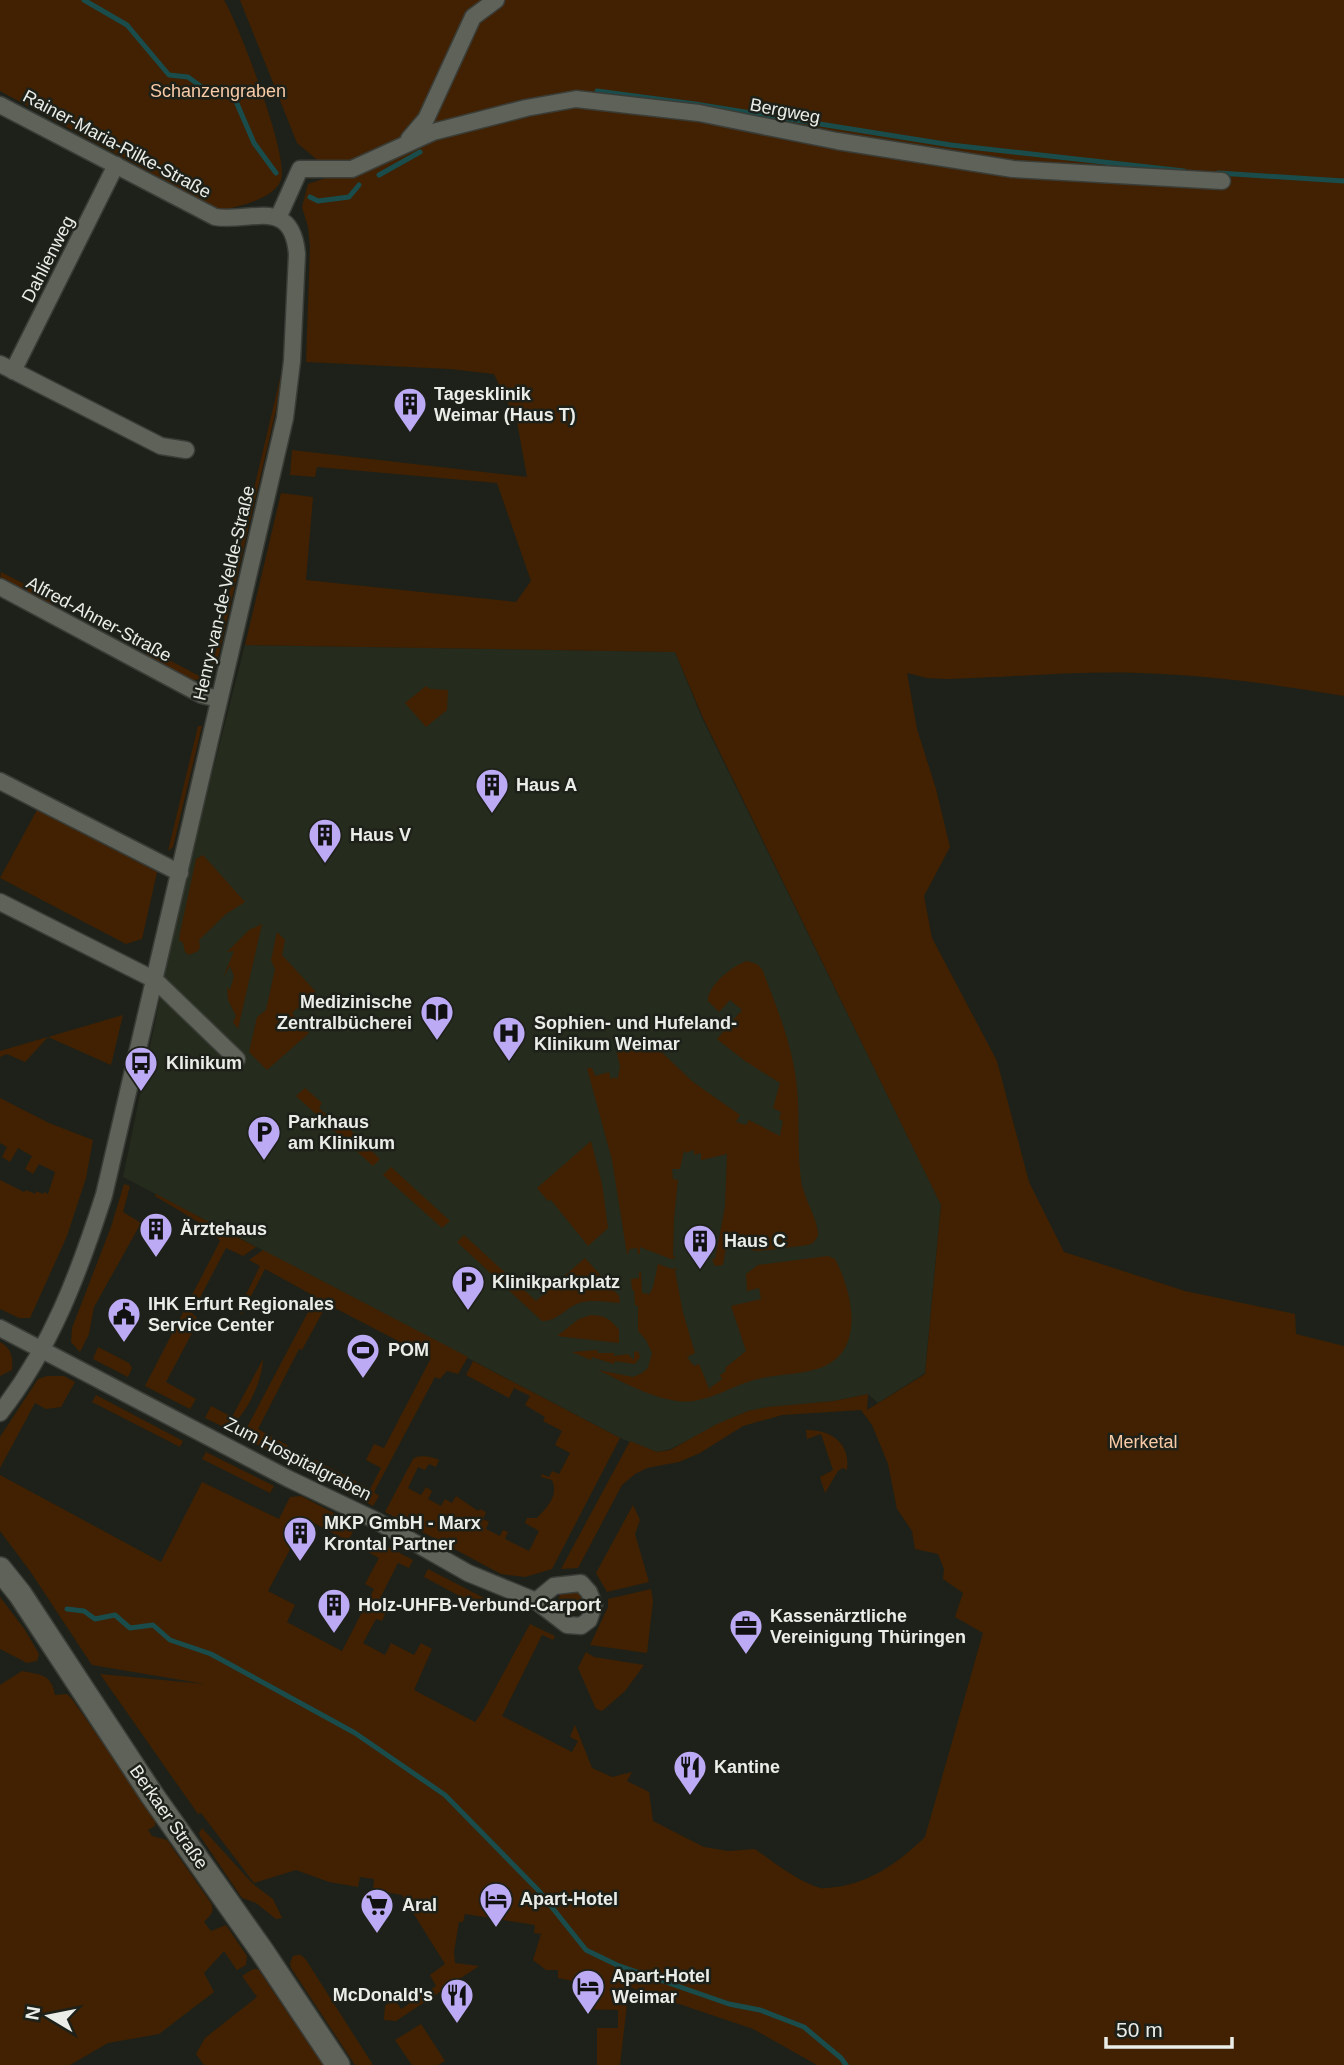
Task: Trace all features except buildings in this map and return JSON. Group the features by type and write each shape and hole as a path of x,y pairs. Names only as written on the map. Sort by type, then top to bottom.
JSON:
{"main road":[{"name":"Berkaer Straße","path":"0,1569 20,1594 138,1774 338,2065"}],"street":[{"path":"402,146 426,119 473,17 496,0"},
{"name":"Bergweg","path":"278,218 300,169 352,169 418,138 456,126 526,108 576,99 699,113 837,141 1013,169 1222,181"},
{"name":"Rainer-Maria-Rilke-Straße","path":"0,105 215,217 227,219 267,214 278,218"},
{"name":"Dahlienweg","path":"7,367 116,165"},
{"name":"Henry-van-de-Velde-Straße","path":"0,1413 42,1350 71,1290 104,1195 180,873 285,418 292,361 297,254 296,240 290,228 278,218"},
{"path":"7,367 161,446 186,450"},
{"name":"Alfred-Ahner-Straße","path":"0,587 202,695 219,699"},
{"path":"0,781 180,873"},
{"path":"0,902 155,980 237,1059"},
{"name":"Zum Hospitalgraben","path":"0,1328 289,1479 373,1519 468,1573 536,1601"}],"shaded area":[{"name":"Sophien- und Hufeland- Klinikum Weimar","path":"245,645 675,652 702,718 941,1204 925,1373 878,1403 868,1394 834,1401 748,1411 670,1449 657,1452 620,1438 123,1177 170,950"}],"green space":[{"name":"Schanzengraben","path":"0,0 224,0 251,62 278,145 281,180 277,187 255,201 220,210 0,91"},
{"name":"Merketal","path":"240,0 1344,0 1344,696 1254,682 1163,674 1082,673 948,679 907,673 917,729 936,789 950,847 924,896 932,938 997,1061 1029,1182 1064,1252 1185,1291 1295,1314 1296,1334 1344,1346 1344,2065 817,2065 753,2029 629,1987 620,2065 597,2065 597,2028 618,2028 618,2010 581,2009 582,1983 558,1978 558,1970 546,1970 533,1960 541,1934 534,1933 535,1925 465,1914 463,1922 459,1922 455,1963 479,1966 396,2021 384,2020 385,2006 394,1998 401,2009 436,1986 430,1975 445,1964 402,1895 373,1890 374,1879 360,1877 358,1887 329,1882 296,1870 254,1883 201,1813 198,1814 100,1674 205,1684 92,1665 0,1531 0,1475 161,1562 202,1482 279,1519 290,1497 301,1496 357,1525 348,1541 306,1519 268,1591 295,1605 287,1622 342,1651 374,1589 365,1584 379,1558 361,1548 367,1536 413,1560 409,1568 398,1563 376,1606 386,1612 382,1621 376,1619 363,1643 385,1655 391,1643 414,1655 421,1643 432,1649 414,1690 475,1722 530,1624 555,1636 553,1640 542,1635 502,1716 572,1752 578,1741 570,1737 575,1725 592,1768 612,1777 632,1772 627,1781 649,1792 653,1821 704,1847 728,1851 755,1849 795,1876 822,1888 849,1884 873,1876 905,1855 925,1837 983,1633 955,1617 963,1593 943,1579 944,1569 938,1554 915,1549 912,1531 897,1509 888,1464 872,1425 861,1410 782,1415 743,1426 700,1453 679,1462 647,1468 635,1474 622,1485 578,1568 561,1569 630,1441 657,1452 670,1450 717,1424 748,1411 834,1401 868,1394 867,1410 925,1374 941,1205 703,718 675,652 245,645 281,493 313,497 306,580 516,602 531,581 497,483 317,467 315,477 290,475 292,450 527,477 517,422 494,374 450,369 306,362 310,247 302,207 308,184 350,170 321,163 297,143"},
{"path":"282,370 276,410 216,667 212,667"},
{"path":"1,572 55,600 52,606 0,579"},
{"path":"150,650 205,679 192,680 146,656"},
{"path":"426,686 430,689 448,690 447,710 426,727 405,703"},
{"path":"198,726 202,726 173,847 168,851"},
{"path":"37,810 157,872 142,939 126,944 0,878"},
{"path":"203,855 245,902 226,914 199,940 198,951 189,955 179,940 196,859"},
{"path":"262,924 238,1029 233,1022 236,1016 228,1000 227,987 230,990 234,976 230,966 223,978 234,951 227,952 249,930"},
{"path":"277,932 285,940 282,955 316,992 292,1013 309,1033 267,1070 249,1052 257,1017 266,1010 275,969 271,960"},
{"path":"747,961 762,969 788,1042 797,1088 801,1180 818,1236 808,1245 754,1251 746,1245 745,1235 728,1233 723,1265 715,1266 712,1259 715,1259 725,1207 727,1154 701,1160 701,1153 694,1155 694,1150 685,1153 684,1150 680,1169 672,1169 673,1179 678,1180 673,1256 676,1258 671,1259 640,1247 640,1254 637,1248 629,1249 627,1254 612,1160 587,1068 592,1068 595,1076 609,1072 611,1080 617,1078 617,1082 620,1067 616,1048 645,1047 651,1042 693,1082 740,1115 736,1122 746,1125 749,1120 782,1137 780,1135 783,1121 779,1119 781,1112 773,1108 780,1083 717,1039 742,1010 730,1000 719,1012 708,1001 712,989 722,977"},
{"path":"123,1015 111,1065 48,1037 25,1062 7,1054 0,1057 0,1051"},
{"path":"305,1088 322,1103 319,1108 337,1124 341,1121 380,1159 373,1166 296,1096"},
{"path":"0,1098 49,1123 93,1140 86,1178 67,1236 30,1318 19,1318 0,1309 0,1180 24,1192 26,1190 35,1194 36,1191 48,1194 55,1172 39,1164 33,1174 25,1169 32,1156 18,1148 10,1162 2,1157 7,1147 0,1143"},
{"path":"591,1141 602,1184 608,1228 588,1246 551,1200 548,1201 537,1188"},
{"path":"391,1167 450,1221 442,1228 383,1175"},
{"path":"124,1184 130,1186 123,1212 141,1223 94,1307 89,1334 80,1352 71,1342 72,1328 111,1227"},
{"path":"156,1194 256,1247 243,1256 226,1248 192,1313 199,1320 166,1382 196,1399 190,1409 145,1386 220,1241 210,1229 155,1196"},
{"path":"464,1235 536,1301 585,1258 619,1296 620,1303 584,1302 574,1305 553,1319 542,1321 457,1242"},
{"path":"263,1250 468,1357 458,1374 447,1371 440,1379 435,1377 374,1492 379,1496 373,1506 310,1473 304,1467 306,1463 315,1460 370,1489 381,1468 366,1460 374,1444 384,1448 431,1358 327,1304 302,1350 299,1349 258,1429 287,1445 293,1454 291,1462 242,1437 316,1297 265,1269 242,1314 238,1311 260,1266 249,1260"},
{"path":"828,1256 835,1259 847,1288 851,1321 849,1337 843,1350 833,1361 817,1369 754,1380 707,1398 687,1402 646,1393 598,1370 633,1377 648,1368 652,1353 638,1331 638,1306 635,1305 631,1279 639,1278 639,1272 642,1293 649,1294 648,1297 653,1287 658,1264 677,1268 675,1271 683,1313 695,1353 687,1357 694,1366 699,1364 710,1391 710,1388 722,1379 720,1375 726,1371 725,1368 746,1351 731,1306 761,1299 759,1288 747,1291 746,1274 758,1265"},
{"path":"591,1315 604,1317 613,1323 619,1330 619,1343 557,1336 579,1319"},
{"path":"0,1342 12,1357 12,1370 0,1376"},
{"path":"98,1347 129,1363 132,1368 128,1377 93,1359"},
{"path":"597,1350 598,1353 614,1353 614,1356 628,1354 634,1360 634,1352 638,1351 640,1357 635,1364 615,1361 614,1364 592,1357 591,1360 572,1352"},
{"path":"263,1359 256,1388 235,1423 228,1429 205,1418 211,1406 232,1417"},
{"path":"473,1361 620,1438 552,1569 525,1577 501,1574 385,1512 413,1459 422,1456 433,1458 439,1460 436,1467 429,1464 425,1470 418,1467 408,1488 421,1495 426,1487 432,1491 428,1499 441,1506 445,1499 452,1503 456,1496 478,1511 480,1509 486,1512 483,1519 489,1522 486,1529 500,1536 503,1530 508,1532 505,1539 529,1551 539,1531 525,1523 527,1518 537,1518 545,1510 554,1491 552,1480 541,1477 542,1474 549,1477 552,1471 559,1474 570,1453 555,1445 562,1431 543,1421 545,1417 525,1405 530,1396 514,1388 509,1398 466,1375"},
{"path":"64,1376 75,1382 61,1407 46,1409 35,1403 0,1468 0,1437 38,1379"},
{"path":"96,1395 183,1441 180,1447 92,1402"},
{"path":"806,1430 831,1435 846,1453 847,1470 843,1468 838,1471 825,1493 820,1477 833,1470 821,1434 807,1439"},
{"path":"206,1452 274,1486 270,1493 202,1459"},
{"path":"633,1505 640,1520 635,1534 649,1582 607,1592 596,1573"},
{"path":"428,1569 484,1598 484,1609 424,1577"},
{"path":"651,1589 653,1601 647,1653 590,1645 608,1607 608,1599"},
{"path":"570,1590 579,1593 582,1602 579,1611 570,1614 561,1611 558,1602 561,1593"},
{"path":"0,1597 39,1654 37,1661 27,1663 0,1649"},
{"path":"586,1652 594,1657 644,1665 625,1691 602,1711 596,1709 578,1668"},
{"path":"22,1671 48,1679 55,1695 67,1694 72,1699 156,1820 155,1826 148,1830 152,1836 167,1840 211,1903 212,1912 204,1922 211,1931 226,1925 247,1956 246,1965 237,1970 224,1951 204,1973 214,1992 159,2034 108,2043 70,2065 0,2065 0,1685"},
{"path":"202,1828 253,1884 273,1899 282,1918 276,1919 256,1903 242,1898 200,1836"},
{"path":"301,1955 373,2065 355,2065 291,1968 293,1956"},
{"path":"258,1969 323,2065 204,2065 196,2054 205,2038 257,1997 242,1976"},
{"path":"421,2024 445,2061 438,2065 412,2065 395,2040"}],"waterway":[{"path":"84,0 127,25 169,75 188,77 203,88 235,99 254,143 276,173"},
{"path":"597,91 951,145 1184,171"},
{"path":"379,175 420,152"},
{"path":"1218,173 1344,181"},
{"path":"310,197 318,201 349,197 359,185"},
{"path":"67,1609 84,1611 95,1619 115,1615 130,1628 153,1625 170,1640 211,1654 355,1733 445,1795 539,1891 586,1950 617,1965 729,2004 760,2010 804,2027 846,2065"}],"place":[{"name":"Tagesklinik Weimar (Haus T)","path":"410,434"},
{"name":"Haus A","path":"492,815"},
{"name":"Haus V","path":"325,865"},
{"name":"Medizinische Zentralbücherei","path":"437,1042"},
{"name":"Sophien- und Hufeland- Klinikum Weimar","path":"509,1063"},
{"name":"Klinikum","path":"141,1093"},
{"name":"Parkhaus am Klinikum","path":"264,1162"},
{"name":"Ärztehaus","path":"156,1259"},
{"name":"Haus C","path":"700,1271"},
{"name":"Klinikparkplatz","path":"468,1312"},
{"name":"IHK Erfurt Regionales Service Center","path":"124,1344"},
{"name":"POM","path":"363,1380"},
{"name":"MKP GmbH - Marx Krontal Partner","path":"300,1563"},
{"name":"Holz-UHFB-Verbund-Carport","path":"334,1635"},
{"name":"Kassenärztliche Vereinigung Thüringen","path":"746,1656"},
{"name":"Kantine","path":"690,1797"},
{"name":"Apart-Hotel","path":"496,1929"},
{"name":"Aral","path":"377,1935"},
{"name":"Apart-Hotel Weimar","path":"588,2016"},
{"name":"McDonald's","path":"457,2025"}]}
